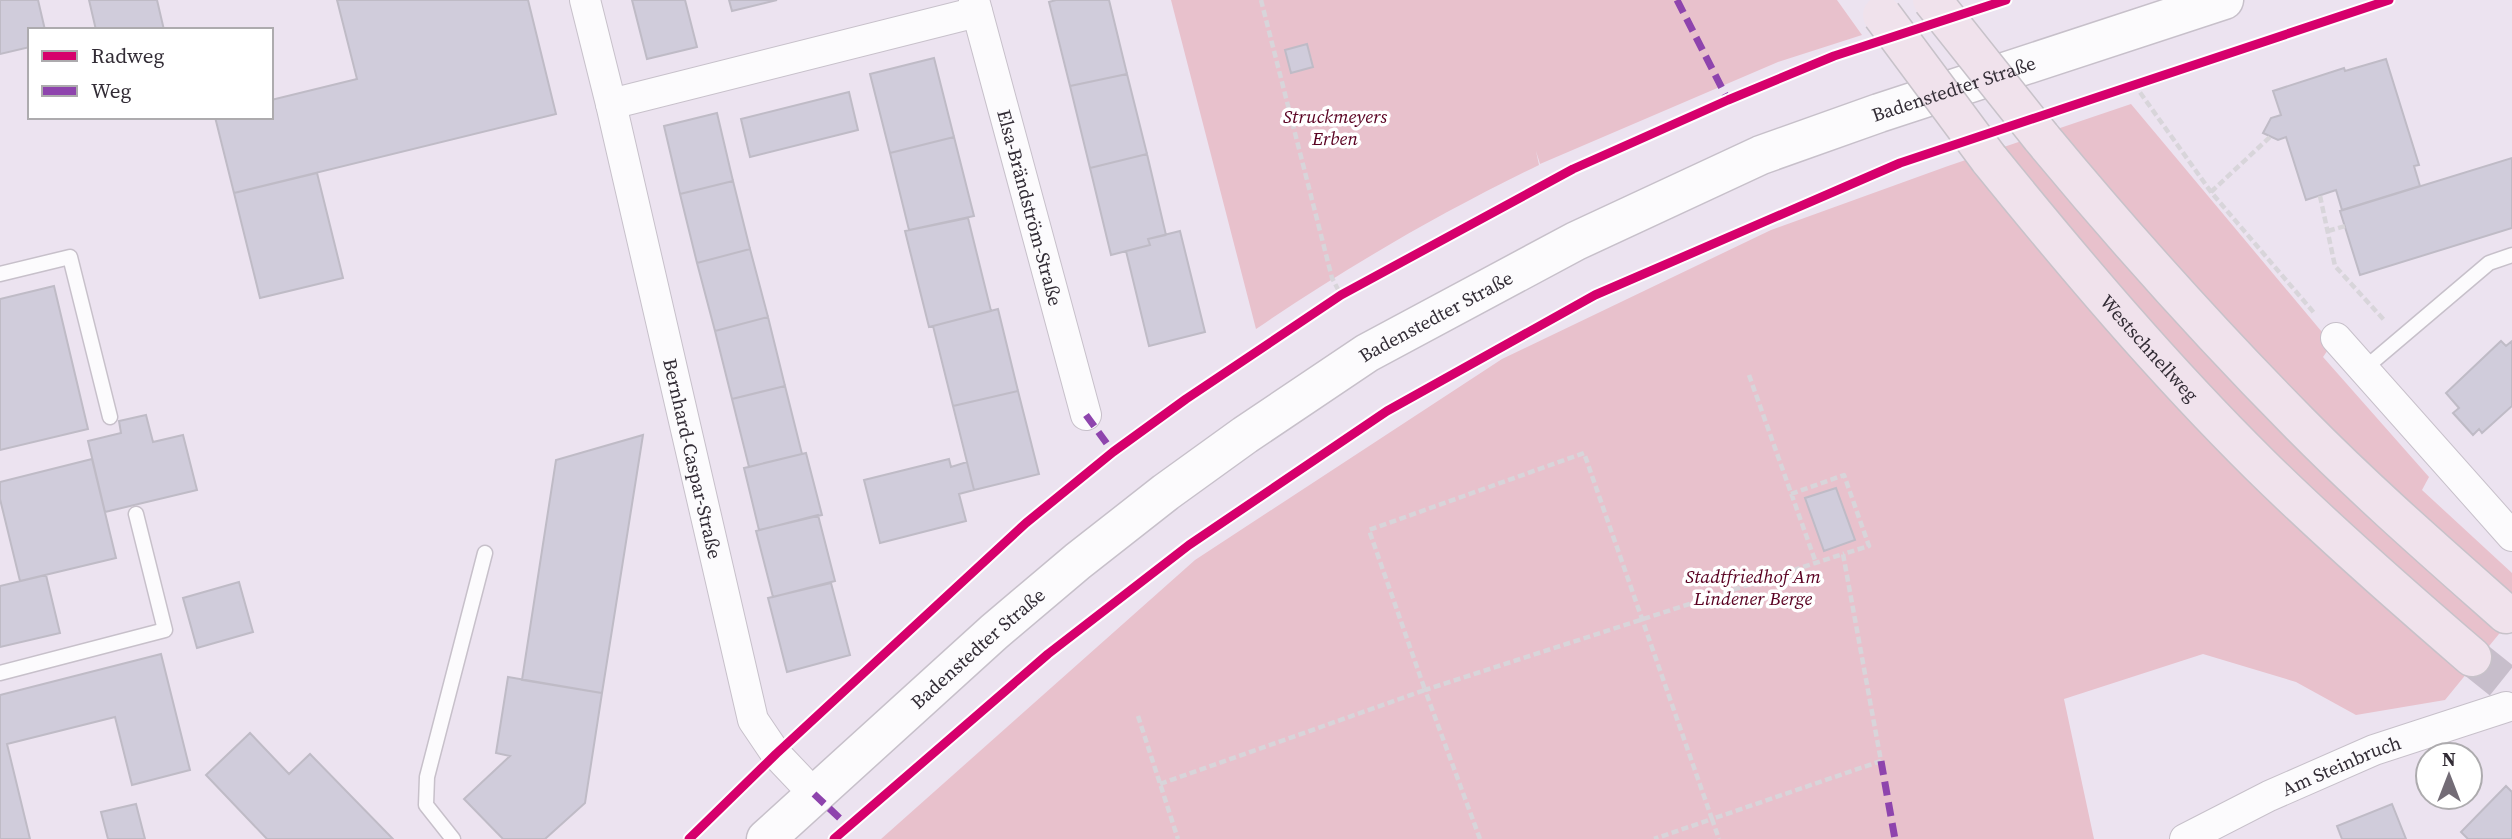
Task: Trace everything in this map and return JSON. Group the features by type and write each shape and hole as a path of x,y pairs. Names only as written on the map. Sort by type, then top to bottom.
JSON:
{"highway":[{"path":"1932,0 2040,137 2127,240 2207,328 2292,416 2389,510 2506,614"},
{"name":"Westschnellweg","path":"1876,8 1989,159 2076,267 2258,463 2352,553 2472,657"}],"street":[{"name":"Bernhard-Caspar-Straße","path":"584,0 611,104 753,720 776,754 814,794"},
{"name":"Badenstedter Straße","path":"766,839 994,632 1078,561 1234,443 1367,353 1576,241 1761,155 1879,113 2224,0"},
{"path":"611,104 976,6"},
{"name":"Elsa-Brändström-Straße","path":"976,6 1086,415"},
{"path":"2336,338 2512,536"},
{"name":"Am Steinbruch","path":"2185,839 2269,796 2374,750 2510,706"}],"lane":[{"path":"2364,369 2488,263 2512,255"},
{"path":"0,274 70,257 110,417"},
{"path":"0,673 165,630 136,514"},
{"path":"453,839 426,804 427,778 485,553"}],"path":[{"path":"1261,0 1332,278 1341,295"},
{"path":"2134,84 2211,192 2336,338"},
{"path":"2211,192 2271,136"},
{"path":"2320,196 2335,266 2400,338"},
{"path":"2328,231 2345,226"},
{"path":"1749,375 1816,563"},
{"path":"1480,839 1369,530 1584,453 1719,839"},
{"path":"1160,784 1425,690 1869,546 1844,475 1791,494"},
{"path":"1654,839 1881,761 1843,554"},
{"path":"1138,716 1178,839"}],"green space":[{"name":"Struckmeyers Erben","path":"1171,0 1837,0 1862,35 1778,62 1540,164 1536,151 1539,165 1394,242 1256,329"},
{"name":"Stadtfriedhof Am Lindener Berge","path":"2131,104 2332,344 2323,357 2429,477 2422,490 2512,573 2512,618 2445,700 2356,715 2296,682 2203,654 2064,699 2094,839 881,839 1195,560 1502,359 1771,230"}],"building":[{"path":"0,0 38,0 45,28 28,28 28,47 0,54"},
{"path":"89,0 157,0 164,28 96,28"},
{"path":"337,0 528,0 556,114 234,193 216,119 273,119 273,100 357,79"},
{"path":"632,0 685,0 697,47 647,59"},
{"path":"729,0 777,0 732,11"},
{"path":"1109,0 1127,74 1070,86 1049,2"},
{"path":"1307,44 1313,67 1291,73 1285,50"},
{"path":"934,58 954,137 890,153 870,74"},
{"path":"2386,59 2419,165 2414,166 2420,186 2342,210 2336,190 2306,200 2286,137 2278,140 2263,133 2271,118 2281,115 2273,91 2344,68 2345,71"},
{"path":"1127,74 1147,154 1090,168 1070,86"},
{"path":"849,92 858,130 750,157 741,119"},
{"path":"717,113 733,181 680,194 664,126"},
{"path":"954,137 974,216 909,230 890,153"},
{"path":"1147,154 1166,235 1148,239 1150,245 1111,255 1090,168"},
{"path":"2512,158 2512,228 2360,275 2340,211"},
{"path":"317,173 343,278 260,298 234,193"},
{"path":"733,181 750,249 697,263 680,194"},
{"path":"968,218 991,311 929,327 905,231"},
{"path":"1180,231 1205,332 1149,346 1126,251 1150,245 1148,239"},
{"path":"750,249 768,317 715,331 697,263"},
{"path":"54,286 88,429 0,450 0,299"},
{"path":"998,309 1018,391 953,406 933,326"},
{"path":"768,317 785,386 732,399 715,331"},
{"path":"2501,341 2506,346 2512,341 2512,406 2482,433 2479,429 2473,435 2453,413 2459,408 2446,393"},
{"path":"785,386 802,454 749,467 732,399"},
{"path":"1018,391 1039,474 974,490 953,406"},
{"path":"146,415 153,442 183,435 197,490 105,512 88,441 121,433 119,421"},
{"path":"643,435 602,693 522,680 556,460"},
{"path":"806,453 822,515 759,530 744,468"},
{"path":"92,459 116,558 20,581 0,499 0,482"},
{"path":"949,459 951,467 967,462 974,490 959,494 966,521 880,543 864,480"},
{"path":"1836,488 1855,540 1824,551 1805,498"},
{"path":"818,515 835,581 773,597 756,531"},
{"path":"46,575 60,633 0,647 0,586"},
{"path":"239,582 253,632 197,648 183,598"},
{"path":"831,583 850,655 787,672 768,598"},
{"path":"161,654 190,770 132,785 115,717 7,744 30,839 0,839 0,695"},
{"path":"508,677 602,693 585,803 545,839 503,839 464,799 510,756 496,753"},
{"path":"250,733 289,774 310,754 393,839 267,839 206,775"},
{"path":"2506,786 2512,792 2512,839 2468,839 2461,832"},
{"path":"136,804 145,839 108,839 101,812"},
{"path":"2392,804 2406,839 2342,839 2337,826"}],"tunnel":[{"path":"2472,657 2512,689"}],"marked path":[{"path":"1677,0 1728,100"},
{"path":"1086,415 1113,452"},
{"path":"1881,761 1895,839"},
{"path":"814,794 848,826"}],"cycle path":[{"path":"689,839 776,754 1026,523 1113,452 1186,399 1341,295 1573,169 1728,100 1834,56 2006,0"},
{"path":"834,839 1048,654 1189,545 1387,411 1595,295 1900,163 2389,0"}]}
